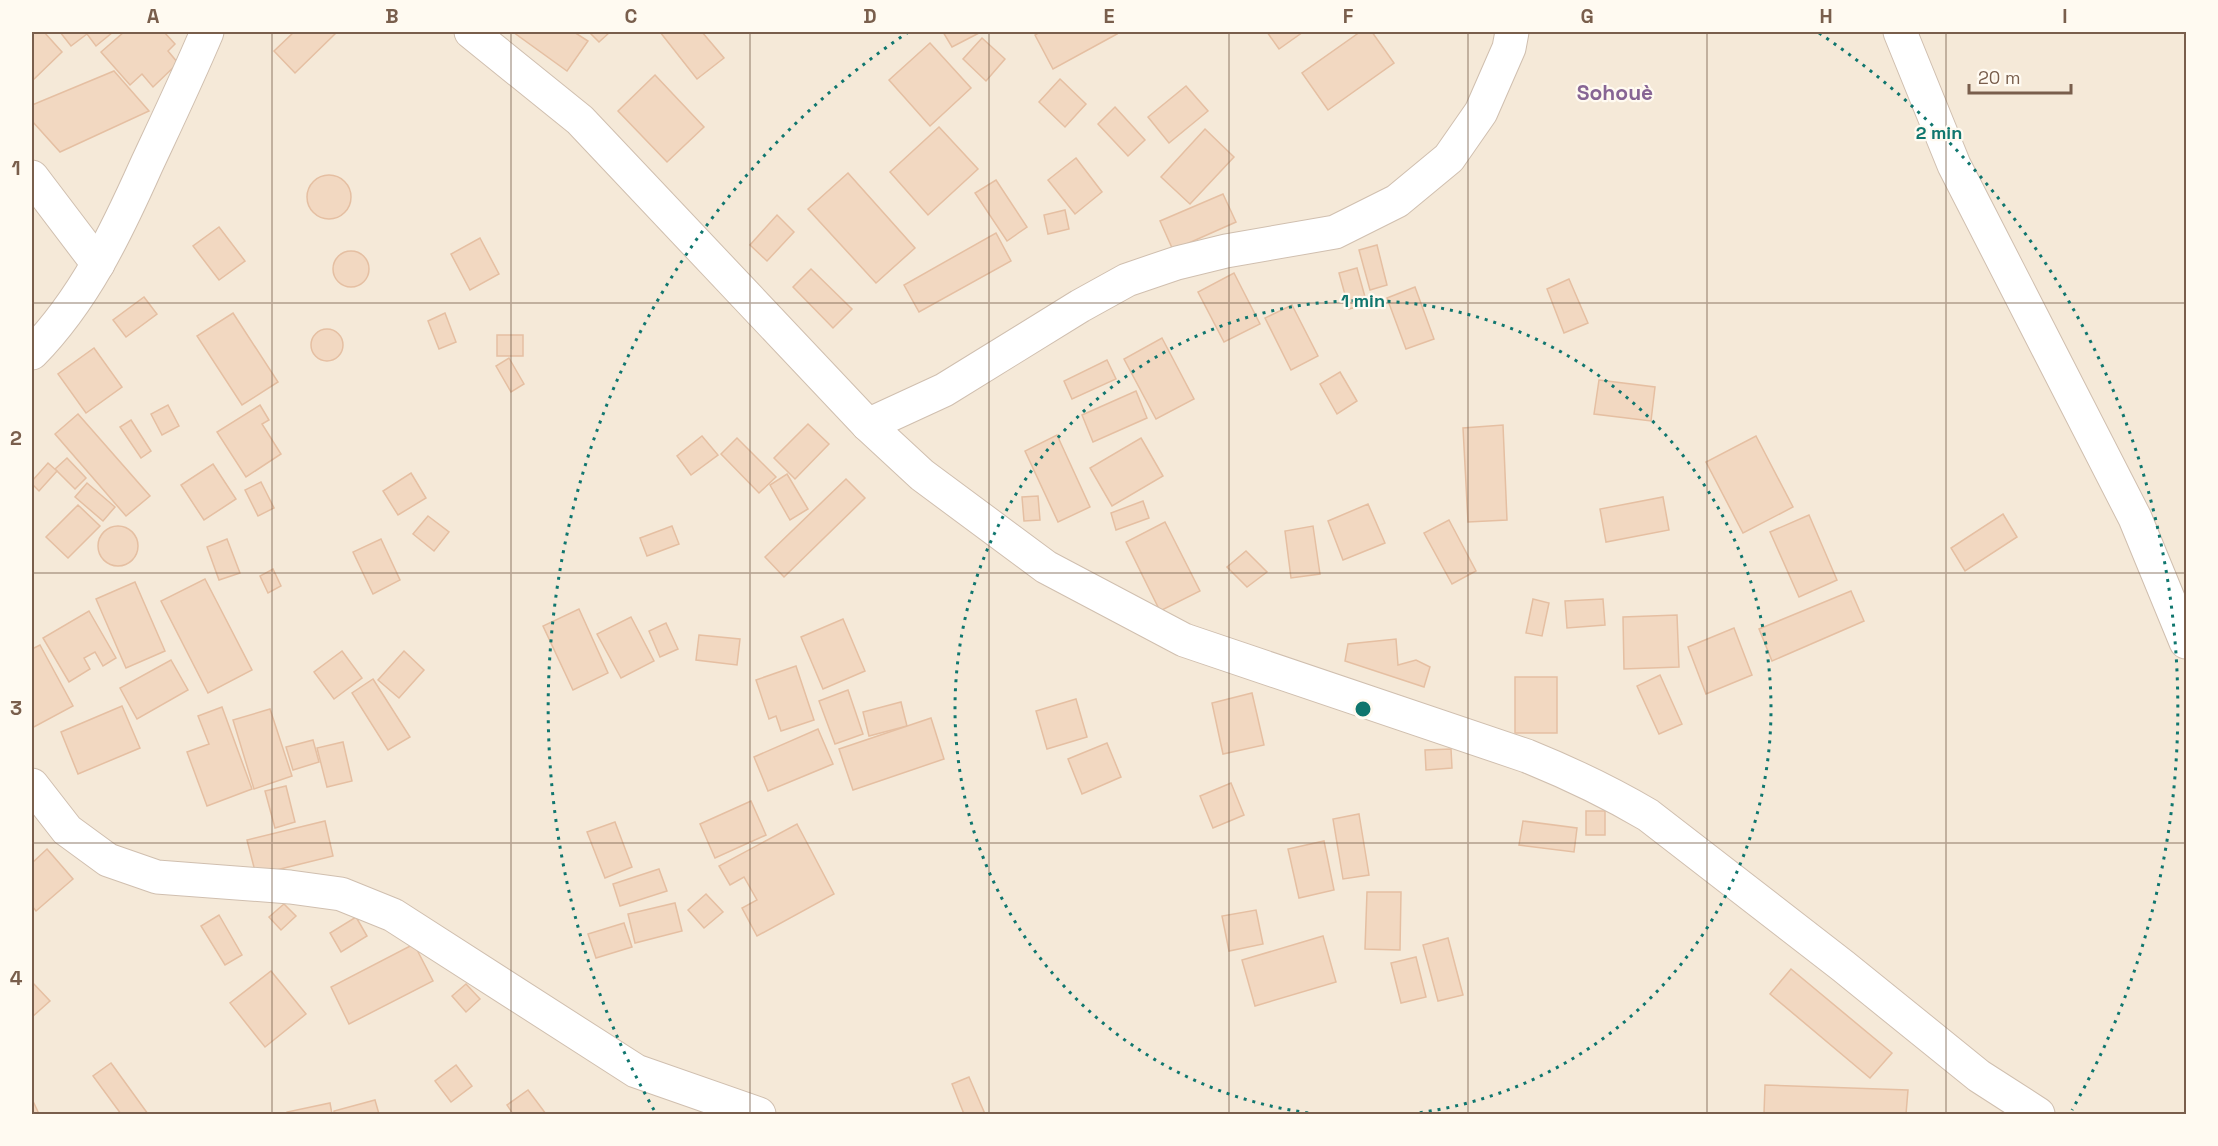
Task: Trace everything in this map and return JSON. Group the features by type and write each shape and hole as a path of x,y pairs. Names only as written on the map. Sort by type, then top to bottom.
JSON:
{"street":[{"path":"32,353 46,339 82,292 98,264 122,219 207,32"},
{"path":"471,32 580,120 868,425 922,475 1046,567 1184,639 1527,756 1616,796 1648,815 1843,966 1978,1076 2038,1114"},
{"path":"868,425 944,390 1080,306 1127,280 1177,263 1227,251 1335,232 1397,201 1449,158 1481,112 1509,48 1512,32"},
{"path":"1900,32 1954,165 2135,518 2187,642"},
{"path":"32,177 98,264"},
{"path":"32,785 67,830 108,860 157,878 290,887 341,894 393,915 636,1071 759,1114"}],"shaded area":[{"path":"32,32 2186,32 2186,1114 32,1114"}],"building":[{"path":"32,32 44,32 62,52 32,81"},
{"path":"60,32 113,32 96,46 87,34 71,46"},
{"path":"124,32 164,32 175,44 168,51 178,63 153,87 142,74 130,85 101,52"},
{"path":"294,32 337,32 295,73 274,51"},
{"path":"513,32 574,32 588,41 567,71"},
{"path":"589,32 610,32 599,42"},
{"path":"660,32 702,32 724,58 697,79"},
{"path":"943,32 981,32 952,47"},
{"path":"1040,32 1115,32 1117,34 1053,69 1035,35"},
{"path":"1267,32 1303,32 1279,49"},
{"path":"1360,32 1372,32 1394,63 1328,110 1302,73"},
{"path":"982,38 1005,59 986,81 963,59"},
{"path":"930,43 971,88 930,126 889,80"},
{"path":"114,71 149,111 60,152 32,121 32,105"},
{"path":"655,75 704,127 667,162 618,111"},
{"path":"1060,79 1086,104 1065,127 1039,102"},
{"path":"1186,86 1208,111 1169,143 1148,117"},
{"path":"1115,107 1145,140 1128,156 1098,124"},
{"path":"939,127 978,169 928,215 890,172"},
{"path":"1205,129 1234,157 1190,204 1161,177"},
{"path":"1076,158 1102,192 1075,214 1048,180"},
{"path":"848,173 915,248 876,283 808,209"},
{"path":"329,175 344,182 351,197 344,212 329,219 314,212 307,197 314,182"},
{"path":"996,180 1027,227 1007,241 975,193"},
{"path":"1223,194 1236,222 1173,250 1160,221"},
{"path":"1065,210 1069,229 1048,234 1044,215"},
{"path":"777,215 794,232 767,261 750,245"},
{"path":"219,227 245,261 219,280 193,246"},
{"path":"996,233 1011,261 919,312 904,285"},
{"path":"480,238 499,274 470,290 451,254"},
{"path":"1377,245 1387,285 1370,290 1359,250"},
{"path":"351,251 364,256 369,269 364,282 351,287 338,282 333,269 338,256"},
{"path":"1357,268 1367,304 1349,309 1339,273"},
{"path":"811,269 852,309 833,328 793,287"},
{"path":"1234,273 1260,324 1224,342 1198,292"},
{"path":"1569,279 1588,323 1564,333 1547,289"},
{"path":"1415,287 1434,339 1406,349 1387,298"},
{"path":"144,297 157,314 126,337 113,320"},
{"path":"1292,305 1318,356 1291,370 1265,318"},
{"path":"233,313 278,382 242,405 197,336"},
{"path":"445,313 456,342 439,349 428,321"},
{"path":"327,329 338,334 343,345 338,356 327,361 316,356 311,345 316,334"},
{"path":"497,335 523,335 523,356 497,356"},
{"path":"1162,338 1194,399 1156,419 1124,359"},
{"path":"94,348 122,387 86,413 58,374"},
{"path":"509,358 524,384 511,392 496,366"},
{"path":"1107,360 1116,379 1072,399 1064,381"},
{"path":"1340,372 1357,401 1337,414 1320,384"},
{"path":"1599,380 1655,387 1651,421 1594,414"},
{"path":"1136,391 1147,418 1093,442 1082,415"},
{"path":"168,405 179,426 162,435 151,414"},
{"path":"260,405 269,420 262,424 281,454 246,477 217,432"},
{"path":"78,414 150,496 126,516 55,434"},
{"path":"131,420 151,451 141,458 120,427"},
{"path":"808,424 829,444 795,479 774,458"},
{"path":"1503,425 1507,520 1468,522 1463,428"},
{"path":"1057,435 1090,507 1058,522 1025,451"},
{"path":"702,436 718,455 691,475 677,456"},
{"path":"1756,436 1793,507 1743,533 1706,462"},
{"path":"737,438 776,477 759,493 721,454"},
{"path":"1141,438 1163,476 1112,506 1090,468"},
{"path":"67,458 86,478 75,489 55,469"},
{"path":"48,463 57,471 39,491 32,481"},
{"path":"213,464 236,499 204,520 181,485"},
{"path":"411,473 426,498 398,515 383,491"},
{"path":"787,474 808,509 790,520 770,485"},
{"path":"846,479 865,498 784,577 765,557"},
{"path":"261,482 274,508 258,516 245,490"},
{"path":"87,483 115,507 103,521 75,497"},
{"path":"1038,496 1040,520 1024,521 1022,497"},
{"path":"1663,497 1669,530 1606,542 1600,509"},
{"path":"1143,501 1149,518 1116,530 1111,513"},
{"path":"1368,504 1385,543 1343,560 1328,521"},
{"path":"78,505 100,526 68,558 46,537"},
{"path":"2003,514 2017,537 1965,571 1951,548"},
{"path":"1809,515 1837,580 1799,597 1770,532"},
{"path":"428,516 449,532 434,551 413,534"},
{"path":"1449,520 1476,571 1452,584 1424,533"},
{"path":"1165,522 1200,591 1160,611 1126,542"},
{"path":"118,526 126,527 132,532 137,538 137,554 132,560 126,565 118,566 110,565 104,560 99,554 98,546 99,538 104,532 110,527"},
{"path":"672,526 679,544 647,556 640,538"},
{"path":"1313,526 1320,574 1291,578 1285,531"},
{"path":"227,539 240,573 219,580 207,547"},
{"path":"381,539 400,580 373,594 353,552"},
{"path":"1246,551 1267,572 1247,587 1227,567"},
{"path":"273,569 281,586 268,593 260,576"},
{"path":"205,579 252,670 208,693 161,601"},
{"path":"135,582 165,651 126,668 96,599"},
{"path":"1851,591 1864,621 1772,661 1759,629"},
{"path":"1533,599 1549,603 1542,636 1526,633"},
{"path":"1603,599 1605,625 1567,628 1565,601"},
{"path":"579,609 608,673 573,690 543,626"},
{"path":"89,611 116,658 103,666 95,652 84,658 90,669 69,682 43,638"},
{"path":"1677,615 1679,667 1624,669 1623,617"},
{"path":"631,617 654,661 621,678 597,634"},
{"path":"843,619 865,671 823,689 801,637"},
{"path":"666,623 678,649 660,657 649,631"},
{"path":"1734,628 1752,675 1706,694 1688,647"},
{"path":"699,635 740,639 737,665 696,660"},
{"path":"1396,639 1398,665 1416,660 1430,667 1424,687 1345,661 1348,644"},
{"path":"40,645 73,706 32,728 32,649"},
{"path":"342,651 362,678 334,699 314,672"},
{"path":"404,651 424,670 399,698 378,680"},
{"path":"171,660 188,690 137,719 120,688"},
{"path":"796,666 814,720 781,731 776,716 769,719 756,680"},
{"path":"1660,675 1682,724 1659,734 1637,686"},
{"path":"1515,677 1557,677 1557,733 1515,733"},
{"path":"373,679 410,737 388,750 352,693"},
{"path":"848,690 863,734 835,744 819,701"},
{"path":"1252,693 1264,745 1223,754 1212,703"},
{"path":"1076,699 1087,737 1047,749 1036,711"},
{"path":"901,702 907,726 869,736 863,712"},
{"path":"122,706 140,748 78,774 61,732"},
{"path":"222,707 252,789 207,806 187,752 209,744 198,716"},
{"path":"270,709 292,776 254,789 233,720"},
{"path":"931,718 944,759 853,790 839,749"},
{"path":"818,729 833,764 768,791 754,757"},
{"path":"313,740 319,762 293,770 286,747"},
{"path":"343,742 352,781 327,787 317,748"},
{"path":"1107,743 1121,777 1082,794 1068,759"},
{"path":"1451,749 1452,768 1426,770 1425,750"},
{"path":"1231,783 1244,815 1213,828 1200,796"},
{"path":"286,786 295,822 275,828 265,791"},
{"path":"751,801 766,835 715,858 700,824"},
{"path":"1586,811 1605,811 1605,835 1586,835"},
{"path":"1359,814 1369,875 1343,879 1333,819"},
{"path":"325,821 333,856 256,875 247,840"},
{"path":"1523,821 1577,828 1574,852 1519,845"},
{"path":"615,822 632,867 605,878 587,832"},
{"path":"797,824 834,894 757,936 742,908 757,900 744,877 730,885 719,866"},
{"path":"1324,841 1334,890 1299,898 1288,849"},
{"path":"47,849 73,879 36,911 32,906 32,863"},
{"path":"659,869 667,891 620,906 613,884"},
{"path":"1367,892 1401,892 1400,950 1365,949"},
{"path":"706,894 723,912 704,928 688,910"},
{"path":"675,903 682,931 635,943 628,914"},
{"path":"284,904 296,916 281,930 269,917"},
{"path":"1256,910 1263,944 1229,951 1222,916"},
{"path":"219,915 242,955 225,965 201,926"},
{"path":"356,917 367,936 341,952 330,933"},
{"path":"624,923 632,947 596,958 588,934"},
{"path":"1323,936 1336,982 1255,1006 1242,960"},
{"path":"1448,938 1463,995 1438,1001 1423,945"},
{"path":"414,944 433,981 349,1024 331,987"},
{"path":"1416,957 1426,997 1401,1003 1391,963"},
{"path":"1791,969 1892,1053 1870,1078 1770,994"},
{"path":"271,971 306,1014 265,1047 230,1003"},
{"path":"32,982 50,1001 32,1017"},
{"path":"466,984 480,999 466,1012 452,996"},
{"path":"111,1063 148,1114 121,1114 93,1076"},
{"path":"456,1065 472,1086 451,1102 435,1081"},
{"path":"969,1077 985,1114 964,1114 952,1084"},
{"path":"1765,1085 1908,1090 1906,1114 1764,1114"},
{"path":"528,1090 546,1114 513,1114 507,1105"},
{"path":"32,1099 39,1114 32,1114"},
{"path":"375,1100 379,1114 334,1114 334,1111"},
{"path":"330,1103 332,1114 287,1114 287,1112"}],"district":[{"name":"Sohouè","path":"1615,93"}]}
